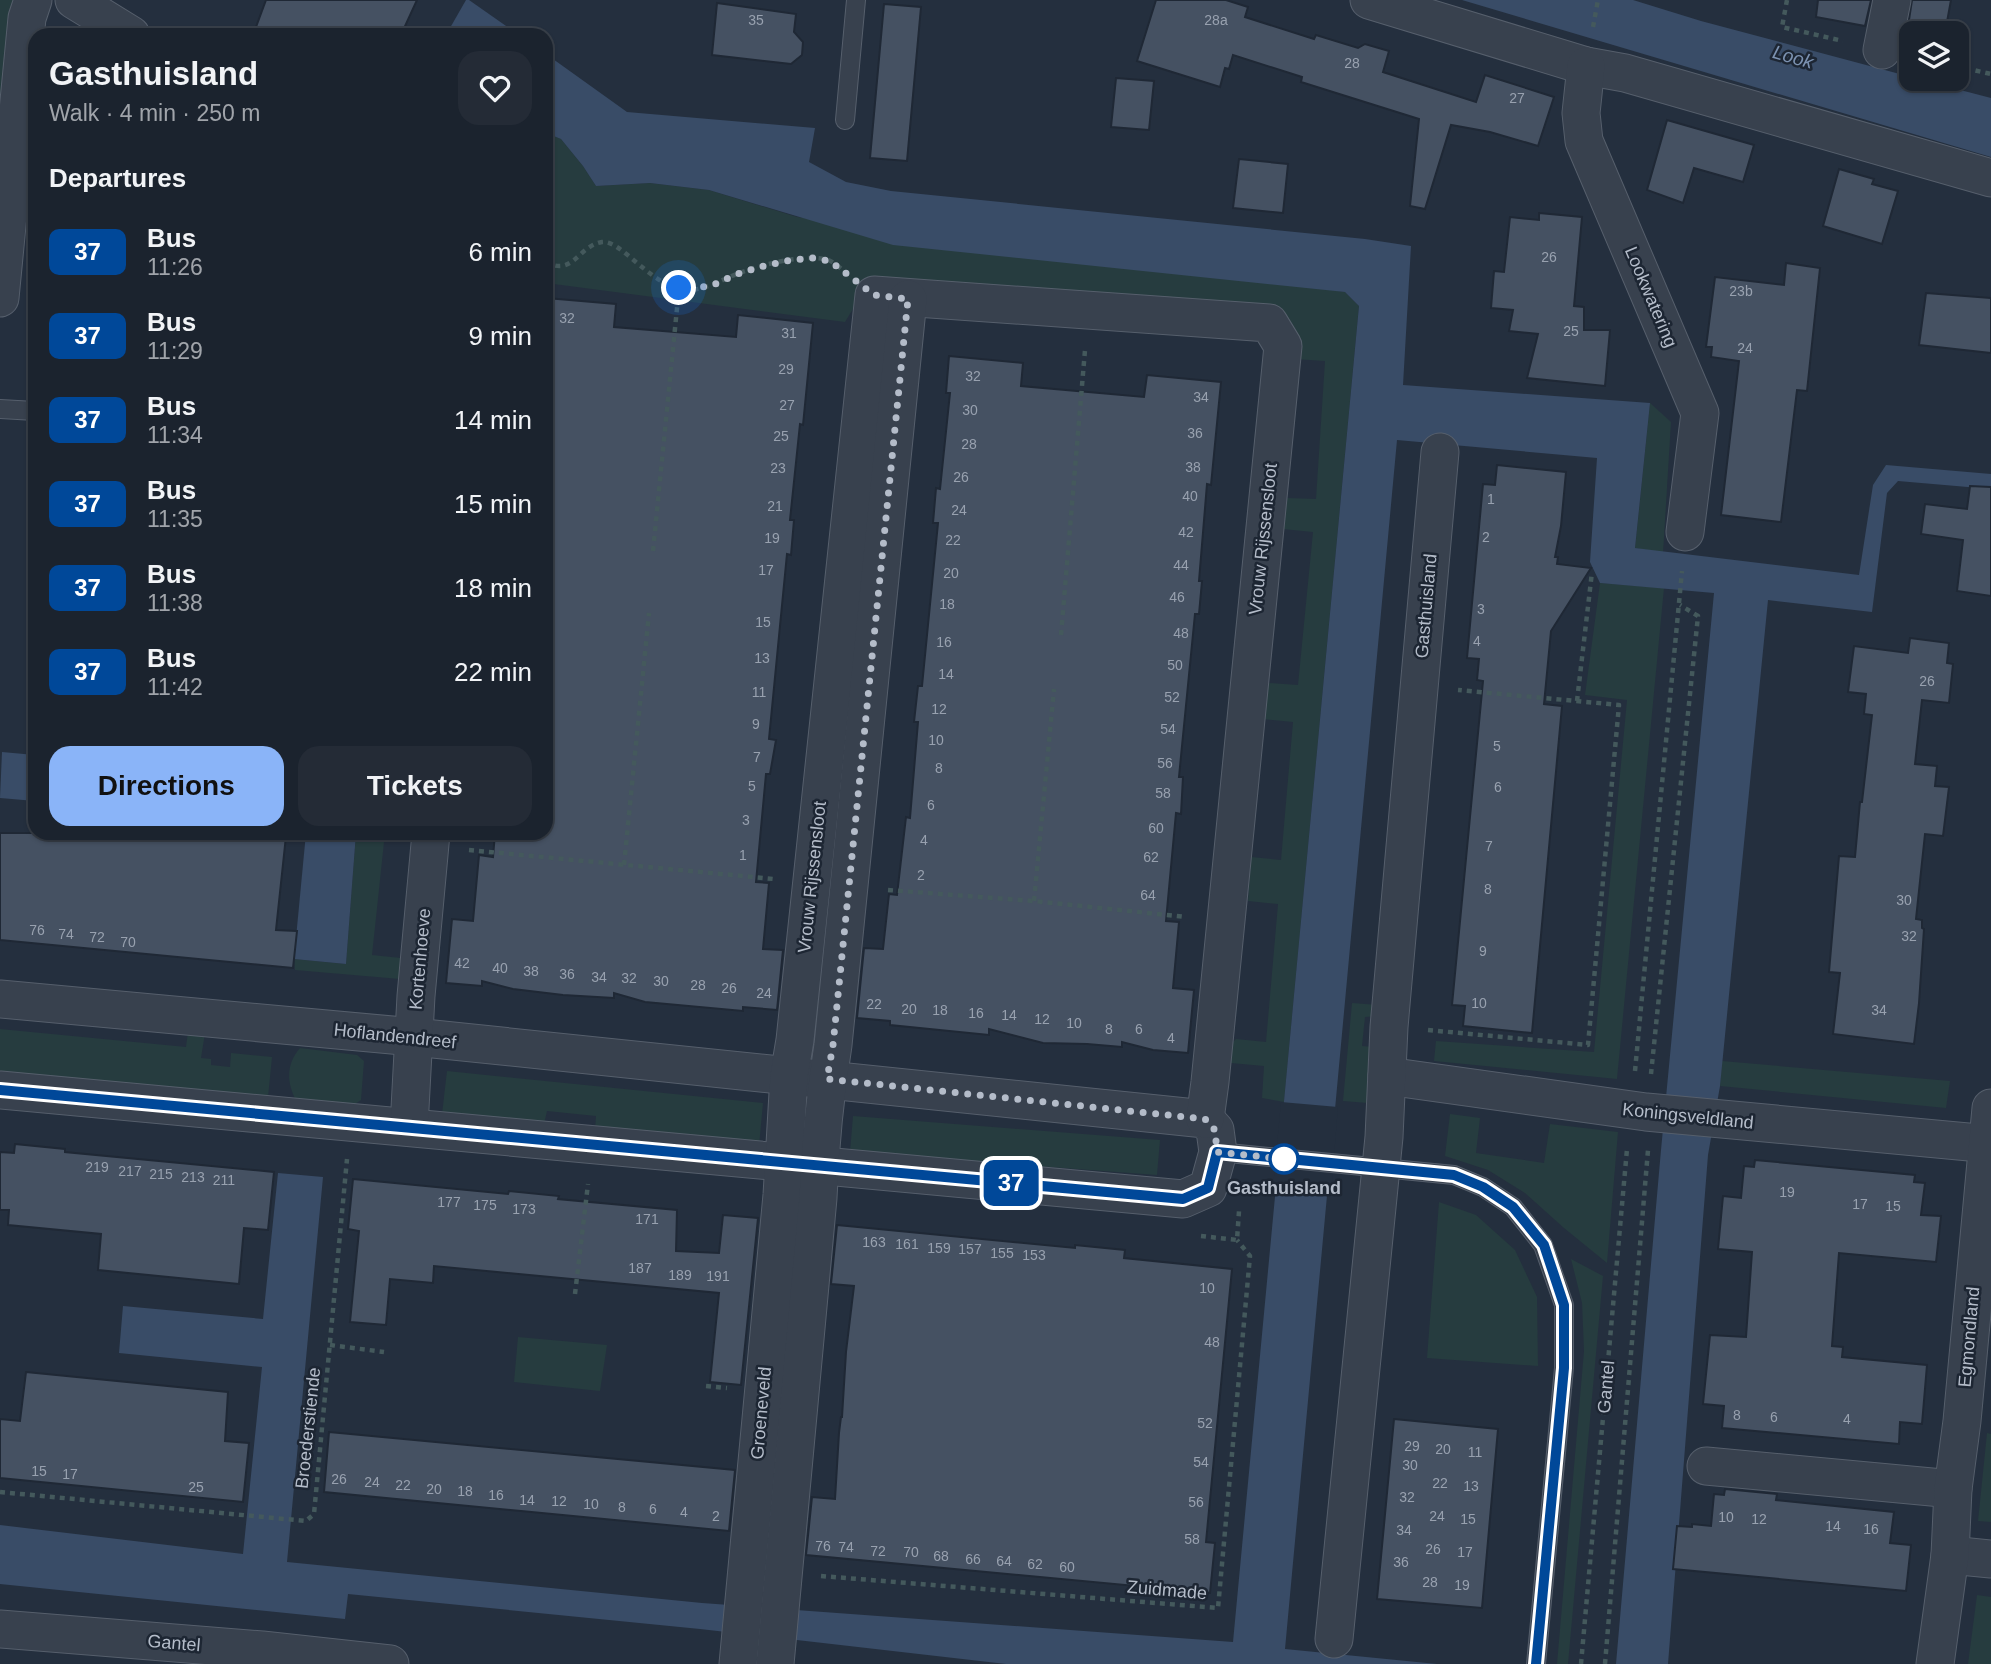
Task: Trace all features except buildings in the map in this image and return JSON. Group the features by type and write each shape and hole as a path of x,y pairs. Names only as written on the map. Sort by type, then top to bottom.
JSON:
{"street":[{"path":"0,298 27,18 33,0"},
{"path":"74,0 120,28"},
{"path":"1369,0 1589,49 1625,73 1991,178"},
{"path":"1882,50 1892,0"},
{"name":"Lookwatering","path":"1589,49 1581,113 1584,141 1700,413 1685,533"},
{"name":"Vrouw Rijssensloot","path":"891,297 1269,323 1283,346 1205,1119"},
{"name":"Vrouw Rijssensloot","path":"789,1076 811,883 891,297"},
{"name":"Vrouw Rijssensloot","path":"827,1079 833,1045 848,887 891,297"},
{"name":"Gasthuisland","path":"1334,1639 1380,1167 1389,1027 1440,452"},
{"name":"Kortenhoeve","path":"409,1127 430,840"},
{"name":"Hoflandendreef","path":"0,999 414,1037 1205,1119"},
{"path":"783,1161 789,1076"},
{"name":"Koningsveldland","path":"1387,1076 1639,1112 1990,1144"},
{"path":"775,1664 827,1079"},
{"path":"0,1090 1183,1199 1208,1188 1217,1152 1215,1130 1205,1119"},
{"name":"Egmondland","path":"1935,1664 1950,1555 1953,1489 1990,1144 1991,1108"},
{"name":"Groeneveld","path":"738,1664 783,1161"},
{"path":"1706,1465 1953,1489"},
{"path":"1950,1555 1991,1559"},
{"name":"Gantel","path":"0,1629 262,1650 390,1664"}],"lane":[{"path":"845,120 856,0"},
{"path":"0,409 28,411"},
{"path":"1217,1152 1454,1175 1483,1187 1513,1207 1544,1245 1564,1305 1564,1368 1536,1664"}],"path":[{"path":"1589,49 1598,0"},
{"path":"1787,0 1782,27 1882,50"},
{"path":"1969,69 1991,74"},
{"path":"553,266 567,266 601,242 616,245 651,275 673,287 689,290 715,284 764,266 812,258 830,261 891,297"},
{"path":"653,551 679,288"},
{"path":"1060,635 1088,311"},
{"path":"1577,701 1592,572"},
{"name":"Gantel","path":"1581,1664 1639,1112 1679,605 1698,616 1651,1078 1639,1112"},
{"path":"624,865 649,613"},
{"path":"1389,1027 1588,1045 1619,705 1419,687"},
{"path":"1034,901 1054,689"},
{"path":"430,840 624,865 811,883"},
{"path":"848,887 1034,901 1225,922"},
{"path":"1605,1664 1648,1149 1639,1112"},
{"name":"Broederstiende","path":"0,1492 306,1521 314,1514 348,1153"},
{"path":"575,1294 589,1178"},
{"name":"Zuidmade","path":"783,1577 1218,1608 1250,1256 1237,1240"},
{"path":"331,1345 384,1352"},
{"name":"Groeneveld","path":"706,1386 727,1388"}],"green space":[{"path":"0,0 13,0 5,98 0,98"},
{"path":"553,136 561,139 596,186 650,183 709,190 797,217 1345,292 1359,306 1284,1102 1262,1098 1264,1066 1231,1063 1231,1044 1236,1039 1266,1042 1278,904 1248,901 1251,857 1281,860 1293,722 1263,719 1269,683 1298,685 1313,532 1283,529 1286,498 1316,499 1325,361 1295,359 1278,312 873,276 845,322 553,284"},
{"path":"1650,403 1671,422 1663,553 1635,548"},
{"path":"1600,583 1664,588 1617,1079 1434,1061 1436,1041 1594,1052 1627,700 1585,695"},
{"path":"355,840 384,840 372,955 401,958 400,979 295,970 294,959 346,964"},
{"path":"1352,1003 1378,1005 1376,1016 1365,1017 1362,1046 1374,1047 1368,1103 1343,1101"},
{"path":"0,1029 186,1047 188,1032 205,1033 201,1058 211,1059 211,1065 230,1067 231,1053 272,1057 268,1097 0,1072"},
{"path":"300,1048 357,1055 364,1061 361,1100 352,1106 297,1102 289,1074 292,1061"},
{"path":"1722,1061 1950,1081 1946,1108 1720,1086"},
{"path":"447,1071 763,1103 759,1146 595,1130 596,1116 547,1111 544,1124 442,1114"},
{"path":"1450,1114 1480,1118 1476,1153 1544,1163 1550,1124 1618,1132 1607,1263 1525,1193 1488,1170 1445,1156"},
{"path":"853,1116 1160,1140 1157,1175 850,1152"},
{"path":"1439,1202 1476,1215 1515,1250 1537,1297 1538,1366 1427,1358"},
{"path":"1571,1259 1603,1276 1568,1664 1557,1664 1584,1351 1582,1303"},
{"path":"518,1337 607,1345 600,1391 514,1382"},
{"path":"1987,1433 1991,1434 1991,1522 1978,1521"},
{"path":"1977,1595 1991,1597 1991,1664 1968,1664"}],"water":[{"path":"466,0 469,0 509,28 450,28"},
{"name":"Look","path":"1462,0 1633,0 1899,74 1899,91 1964,91 1991,98 1991,157"},
{"path":"553,59 627,112 815,128 809,162 846,182 891,191 1365,239 1411,246 1403,385 1650,403 1635,548 1859,575 1873,485 1886,465 1991,474 1991,489 1898,481 1887,493 1872,612 1768,600 1720,1086 1708,1155 1668,1664 1616,1664 1714,593 1600,583 1590,562 1597,458 1397,440 1285,1649 1437,1664 1006,1664 700,1629 348,1594 345,1619 0,1584 0,1525 243,1554 262,1367 119,1353 123,1306 263,1319 278,1173 323,1177 287,1562 702,1603 1233,1642 1359,306 1345,292 893,245 709,190 650,183 596,186 561,139 553,136"},
{"path":"2,752 28,754 28,800 0,798"},
{"path":"305,840 355,840 346,964 294,959"}],"pier":[{"path":"1281,1102 1338,1107 1331,1193 1273,1187"}],"bus line":[{"name":"37","path":"0,1090 1183,1199 1208,1188 1217,1152 1454,1175 1483,1187 1513,1207 1544,1245 1564,1305 1564,1368 1536,1664"}],"place":[{"name":"Gasthuisland","path":"1284,1159"}],"route":[{"path":"679,288 689,290 715,284 764,266 812,258 830,261 874,295 908,299 833,1045 827,1079 1205,1119 1215,1130 1217,1152 1284,1159"}]}
